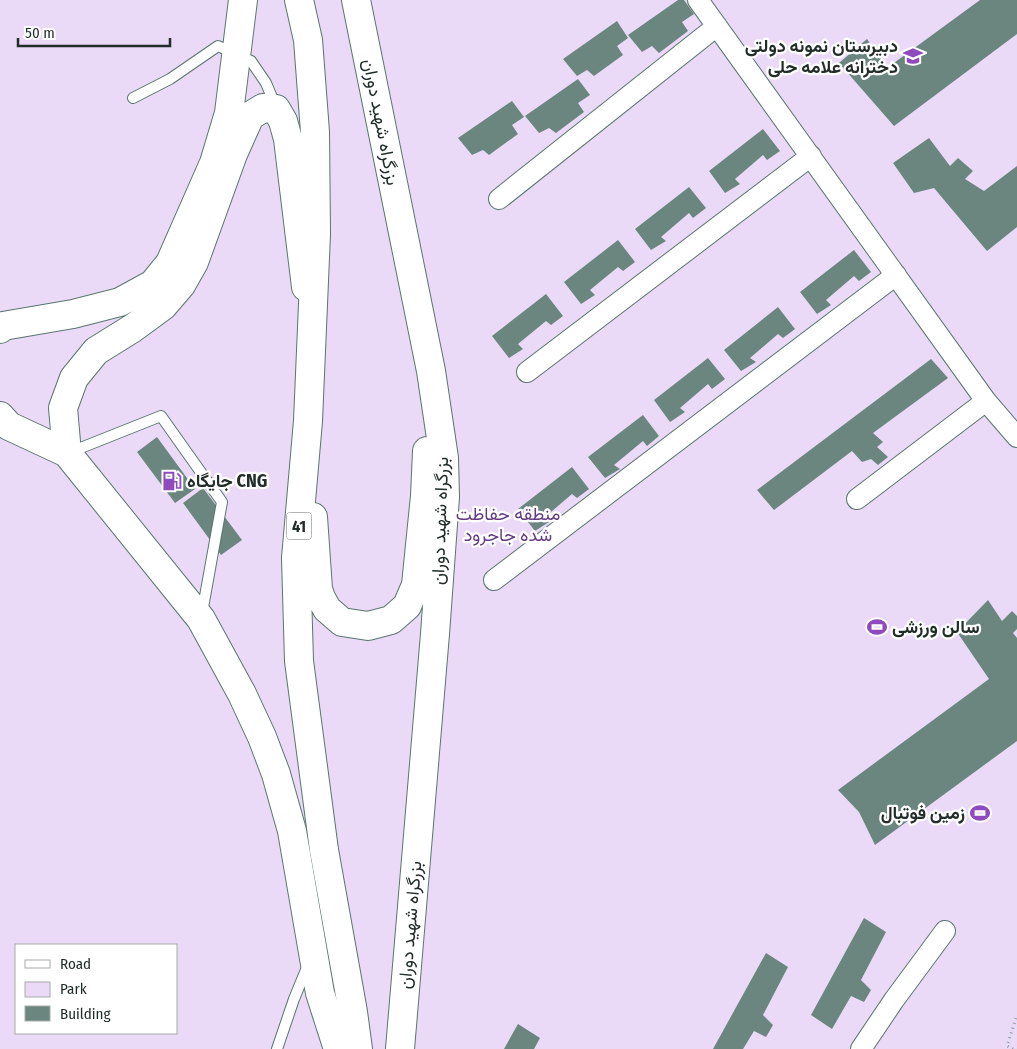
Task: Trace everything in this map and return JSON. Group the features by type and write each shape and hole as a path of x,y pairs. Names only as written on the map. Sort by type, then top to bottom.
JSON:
{"main road":[{"path":"0,329 3,326 73,314 120,302 153,284 170,263 214,163 229,114 242,0"},
{"name":"41","path":"299,0 308,40 315,132 316,234 308,421 296,558 299,661 324,850 358,1049"},
{"name":"بزرگراه شهید دوران","path":"356,0 431,371 444,458 445,497 435,634 400,1049"},
{"path":"67,453 63,408 74,378 96,351 133,328 163,306 181,285 194,262 233,154 250,116 263,108 276,109 283,121 288,139 311,330"},
{"path":"308,421 316,575 321,598 327,609 342,622 368,626 391,620 407,606 416,585 425,496 431,371"},
{"path":"0,416 9,426 67,453 201,619 242,694 262,737 276,774 292,831 320,993 338,1049"}],"street":[{"path":"698,0 986,401 1017,437"},
{"path":"499,199 717,26"},
{"path":"527,372 811,156"},
{"path":"494,580 896,275"},
{"path":"857,499 986,401"},
{"path":"861,1049 894,1000 945,931"}],"lane":[{"path":"133,98 170,79 218,46 251,60 266,83 276,109"},
{"path":"67,453 161,416 222,502 201,619"},
{"path":"277,1049 313,952 306,883"}],"path":[{"path":"1013,1049 1007,1046 1017,1015"}],"green space":[{"name":"منطقه حفاظت شده جاجرود","path":"0,0 1017,0 1017,1049 0,1049"}],"building":[{"path":"678,0 684,0 694,14 682,22 688,31 659,53 652,46 642,52 628,35"},
{"path":"980,0 1017,0 1017,34 894,126 839,63 867,39 887,68"},
{"path":"617,21 628,38 617,46 623,55 594,76 587,70 577,76 563,59"},
{"path":"578,79 590,95 578,103 584,112 556,133 549,128 539,133 525,116"},
{"path":"512,101 524,117 512,125 518,134 489,155 483,150 472,155 458,138"},
{"path":"763,129 780,151 767,160 763,155 735,179 740,184 725,193 709,171"},
{"path":"929,138 950,166 958,158 973,171 965,179 984,191 1017,166 1017,227 987,251 934,188 914,193 893,163"},
{"path":"689,187 706,208 693,218 689,213 661,237 666,241 651,250 635,229"},
{"path":"618,240 635,262 623,271 618,267 590,290 595,295 581,304 564,282"},
{"path":"854,250 871,272 859,281 854,276 826,300 831,305 817,314 800,292"},
{"path":"546,294 563,316 551,325 546,321 518,344 523,349 509,358 492,336"},
{"path":"778,307 795,329 783,338 778,334 750,358 756,362 741,371 724,350"},
{"path":"708,358 725,379 712,389 708,384 680,408 685,412 670,422 654,400"},
{"path":"931,359 948,378 873,433 883,442 877,447 888,457 878,465 871,459 862,462 852,451 774,510 757,490"},
{"path":"643,415 659,436 647,446 643,441 614,465 620,469 605,478 588,457"},
{"path":"157,437 195,489 175,503 137,452"},
{"path":"572,467 589,489 577,498 572,494 544,518 549,522 535,531 518,509"},
{"path":"203,488 242,540 221,555 183,503"},
{"path":"988,600 1002,621 1012,611 1017,616 1017,629 1013,633 1017,638 1017,741 875,845 859,812 838,790 989,679 957,632"},
{"path":"864,918 886,932 861,980 871,990 864,1002 851,996 832,1029 811,1015"},
{"path":"766,953 788,967 763,1015 773,1025 766,1037 754,1031 743,1049 713,1049"},
{"path":"518,1024 540,1038 534,1049 504,1049"}],"place":[{"name":"دبیرستان نمونه دولتی دخترانه علامه حلی","path":"913,56"},
{"name":"جایگاه CNG","path":"172,481"},
{"name":"سالن ورزشی","path":"877,627"},
{"name":"زمین فوتبال","path":"980,813"}]}
